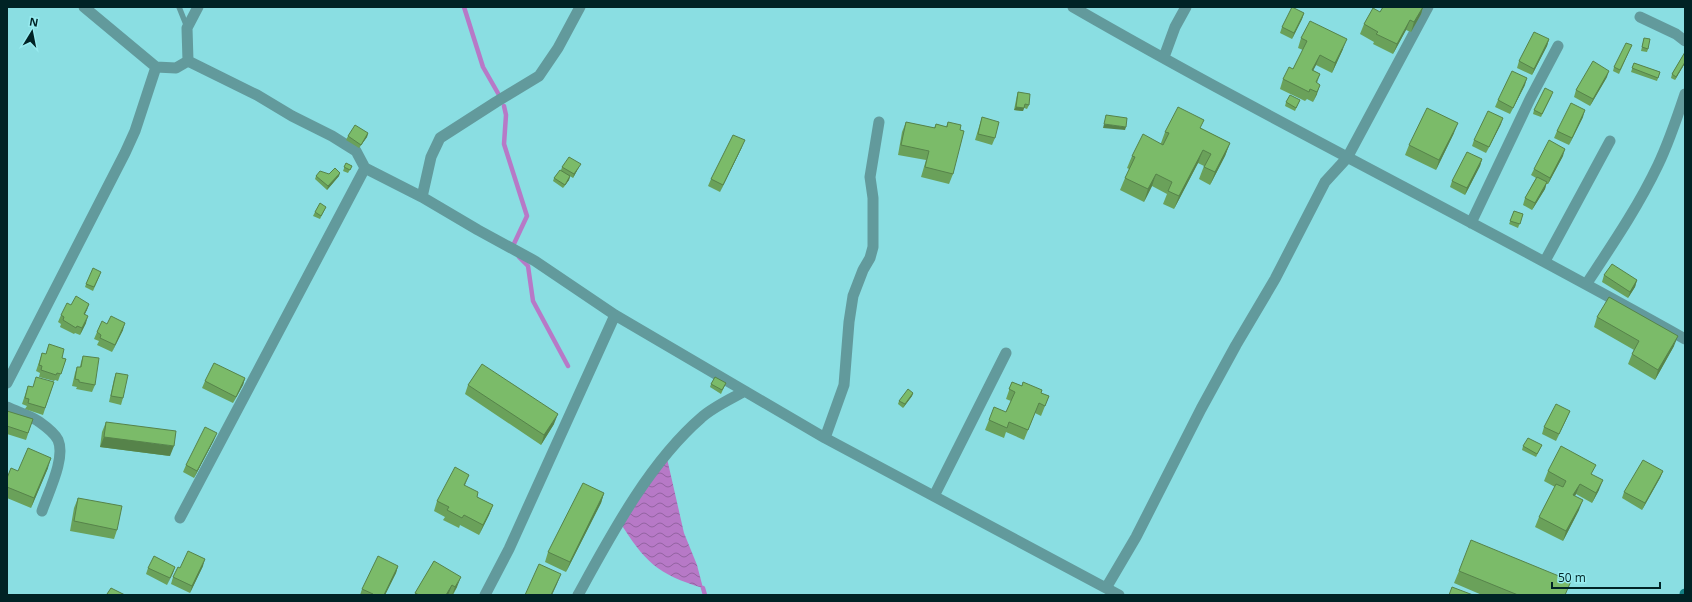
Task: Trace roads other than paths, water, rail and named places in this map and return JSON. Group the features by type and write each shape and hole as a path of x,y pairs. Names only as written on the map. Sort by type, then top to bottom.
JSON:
{"street":[{"path":"84,7 156,67 176,68 188,61"},
{"path":"188,61 187,28 198,7"},
{"path":"422,197 431,156 440,138 539,76 558,48 580,7"},
{"path":"1073,7 1347,158 1586,283 1685,339"},
{"path":"1164,57 1186,7"},
{"path":"1106,588 1136,538 1201,408 1275,279 1325,182 1347,158 1428,7"},
{"path":"1640,17 1676,34 1685,41"},
{"path":"1471,223 1530,98 1558,46"},
{"path":"188,61 257,94 292,116 332,136 356,151 365,168 422,197 535,261 615,315 825,438 1119,595"},
{"path":"7,382 125,153 135,131 156,67"},
{"path":"1586,283 1623,228 1657,166 1668,144 1685,94"},
{"path":"825,438 844,385 849,322 853,296 863,270 870,258 872,247 873,198 870,177 879,122"},
{"path":"1545,262 1610,141"},
{"path":"180,518 365,168"},
{"path":"485,595 509,548 615,315"},
{"path":"934,496 1006,353"},
{"path":"578,595 619,522 666,454 701,417 745,391"},
{"path":"7,407 37,421 51,431 57,438 61,448 59,461 42,511"}],"lane":[{"path":"179,7 187,28"}],"water":[{"path":"666,454 684,533 697,565 703,588 674,577 654,565 637,547 619,521"}],"waterway":[{"path":"464,7 483,67 499,95"},
{"path":"504,106 506,115 504,144 527,216 512,248"},
{"path":"519,257 528,266 533,301 568,366"},
{"path":"703,588 705,595"}]}
